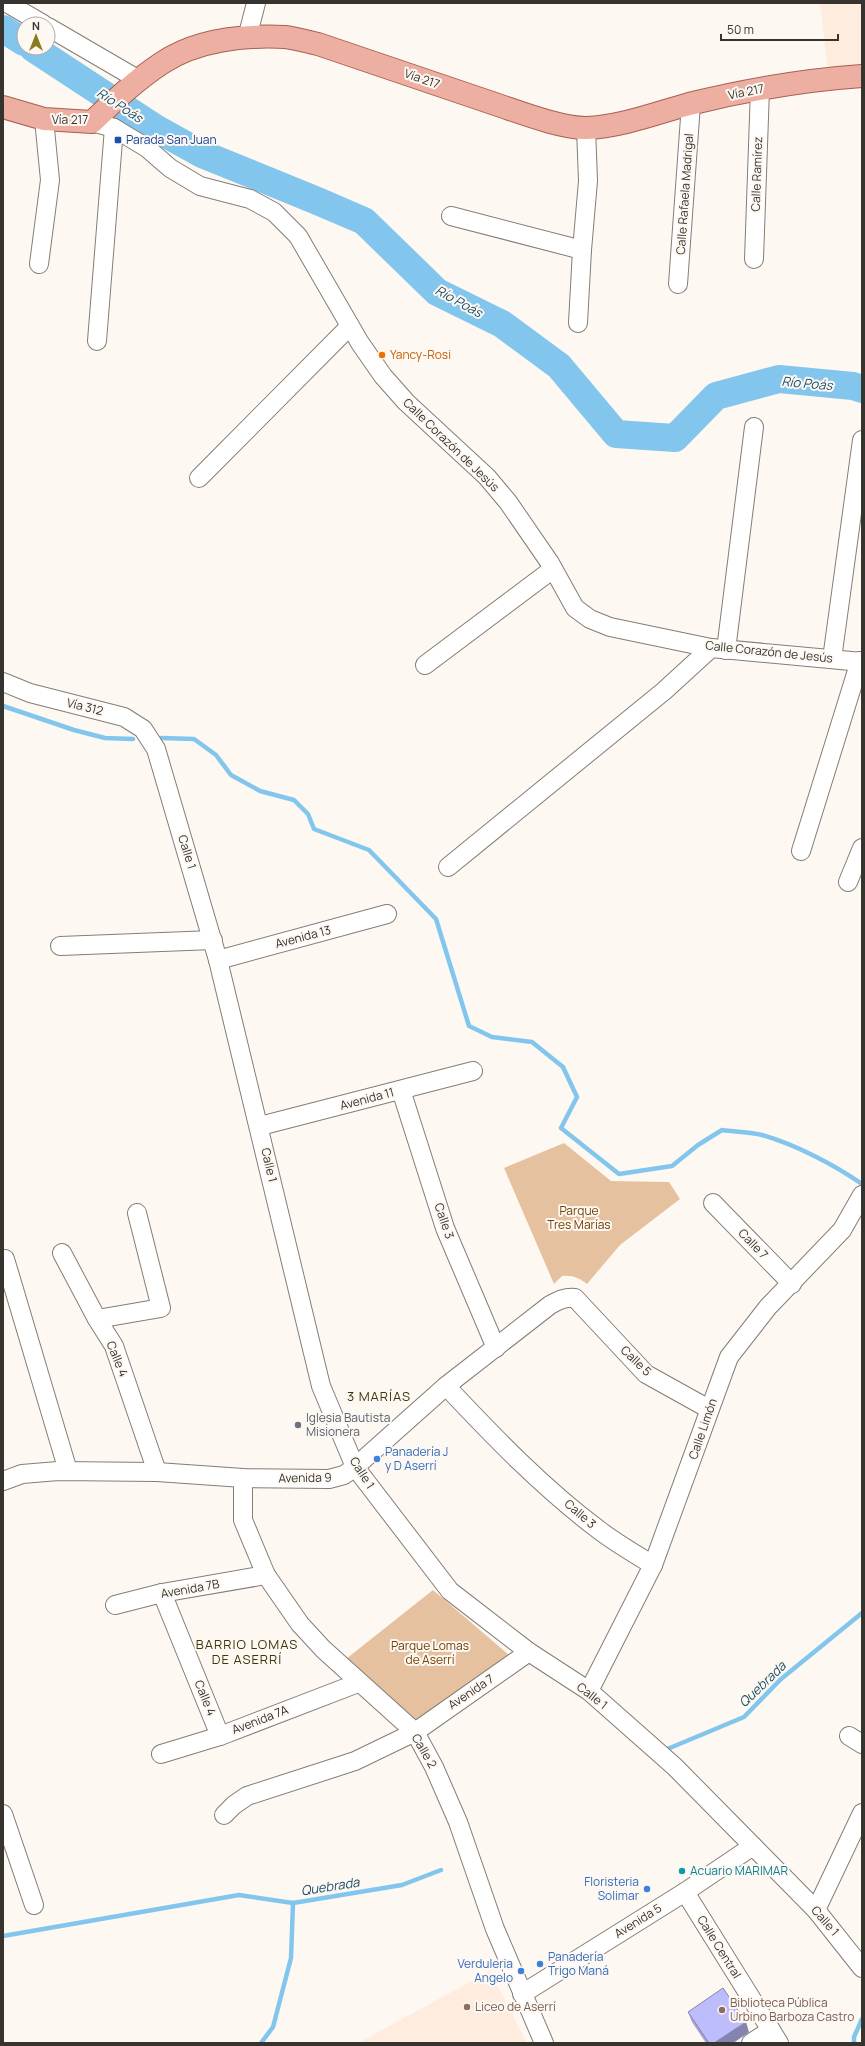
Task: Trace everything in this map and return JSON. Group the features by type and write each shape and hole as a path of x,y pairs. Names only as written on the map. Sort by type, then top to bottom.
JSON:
{"main road":[{"name":"Vía 217","path":"3,107 44,119 104,120 131,86 162,63 185,50 211,43 247,38 286,37 318,44 522,113 567,125 586,128 627,121 691,104 760,89 823,79 862,76"}],"street":[{"path":"7,3 29,16"},
{"path":"247,38 256,3"},
{"path":"56,33 131,86"},
{"name":"Calle Ramírez","path":"754,259 760,89"},
{"name":"Calle Rafaela Madrigal","path":"678,284 691,104"},
{"path":"39,264 50,180 44,119"},
{"path":"96,341 104,120"},
{"name":"Calle Corazón de Jesús","path":"104,120 147,148 170,168 200,186 250,198 274,212 298,236 350,326 384,376 406,402 487,478 508,502 554,569 575,608 590,619 610,627 719,649 861,661"},
{"path":"578,323 588,181 586,128"},
{"path":"452,216 582,250"},
{"path":"199,478 350,326"},
{"path":"448,867 664,691 719,649 754,427"},
{"path":"832,659 862,440"},
{"path":"425,665 554,569"},
{"path":"801,851 861,661"},
{"name":"Vía 312","path":"3,682 30,693 124,717 143,729 156,749"},
{"name":"Calle 1","path":"156,749 213,940 260,1126 321,1386 355,1467 450,1591 529,1652 589,1691 675,1768 816,1910 862,1968"},
{"path":"848,882 862,848"},
{"name":"Avenida 13","path":"218,960 387,914"},
{"path":"60,946 213,940"},
{"name":"Avenida 11","path":"260,1126 473,1071"},
{"name":"Calle 3","path":"401,1090 445,1228 496,1348"},
{"name":"Calle Limón","path":"589,1691 653,1565 729,1357 768,1307 792,1284 842,1230 859,1202"},
{"name":"Calle 7","path":"713,1203 792,1284"},
{"path":"97,1319 161,1308 137,1213"},
{"name":"Calle 4","path":"62,1253 97,1319 114,1346 157,1472"},
{"path":"5,1259 68,1471"},
{"name":"Avenida 9","path":"3,1481 22,1474 68,1471 157,1472 243,1478 329,1479 344,1475 355,1467 446,1386 550,1305 560,1299 575,1298"},
{"name":"Calle 5","path":"575,1298 646,1374 709,1409"},
{"name":"Calle 3","path":"446,1386 492,1435 538,1479 599,1531 653,1565"},
{"name":"Calle 2","path":"243,1478 243,1520 266,1576 300,1624 358,1683 415,1732 434,1767 458,1822 495,1929 544,2043"},
{"name":"Avenida 7B","path":"115,1605 162,1593 266,1576"},
{"name":"Calle 4","path":"162,1593 220,1736"},
{"name":"Avenida 7","path":"224,1815 234,1805 247,1796 355,1761 415,1732 529,1652"},
{"name":"Avenida 7A","path":"161,1754 220,1736 358,1683"},
{"path":"816,1910 862,1813"},
{"path":"3,1814 34,1905"},
{"name":"Avenida 5","path":"522,1994 685,1892 753,1846"},
{"name":"Calle Central","path":"685,1892 775,2036"},
{"path":"751,2043 775,2036"}],"shaded area":[{"path":"820,3 862,3 862,71 828,73"},
{"name":"Liceo de Aserrí","path":"490,1971 527,2043 358,2043"}],"green space":[{"name":"Parque Tres Marías","path":"564,1143 611,1181 669,1182 680,1199 620,1245 587,1284 576,1277 562,1276 554,1284 504,1168"},
{"name":"Parque Lomas de Aserrí","path":"433,1590 509,1655 413,1723 346,1659"}],"building":[{"name":"Biblioteca Pública Urbino Barboza Castro","path":"723,1988 746,2022 714,2043 709,2043 688,2012"}],"waterway":[{"name":"Río Poás","path":"3,29 16,37"},
{"name":"Río Poás","path":"45,56 155,128 202,154 364,221 437,292 502,324 559,366 616,434 675,438 716,396 779,379 853,386 862,389"},
{"path":"3,706 74,730 105,738 133,739"},
{"path":"161,738 194,739 216,755 231,775 260,791 294,800 308,814 314,829 369,850 436,919 469,1026 492,1037 532,1042 563,1067 577,1097 561,1128 619,1174 672,1166 698,1145 722,1130 762,1135 788,1144 827,1162 862,1184"},
{"name":"Quebrada","path":"665,1750 744,1717 781,1679 862,1613"},
{"name":"Quebrada","path":"261,2043 273,2027 291,1958 293,1903 402,1885 441,1870"},
{"path":"3,1936 239,1895 293,1903"},
{"path":"854,2043 854,2037 862,2019"}],"place":[{"name":"Parada San Juan","path":"118,140"},
{"name":"Yancy-Rosi","path":"382,355"},
{"name":"Iglesia Bautista Misionera","path":"298,1425"},
{"name":"Panadería J y D Aserrí","path":"377,1459"},
{"name":"Acuario MARIMAR","path":"682,1871"},
{"name":"Floristeria Solimar","path":"647,1889"},
{"name":"Panadería Trigo Maná","path":"540,1964"},
{"name":"Verduleria Angelo","path":"521,1971"},
{"name":"Liceo de Aserrí","path":"467,2007"},
{"name":"Biblioteca Pública Urbino Barboza Castro","path":"722,2010"}],"district":[{"name":"3 MARÍAS","path":"379,1396"},
{"name":"BARRIO LOMAS DE ASERRÍ","path":"247,1652"}]}
